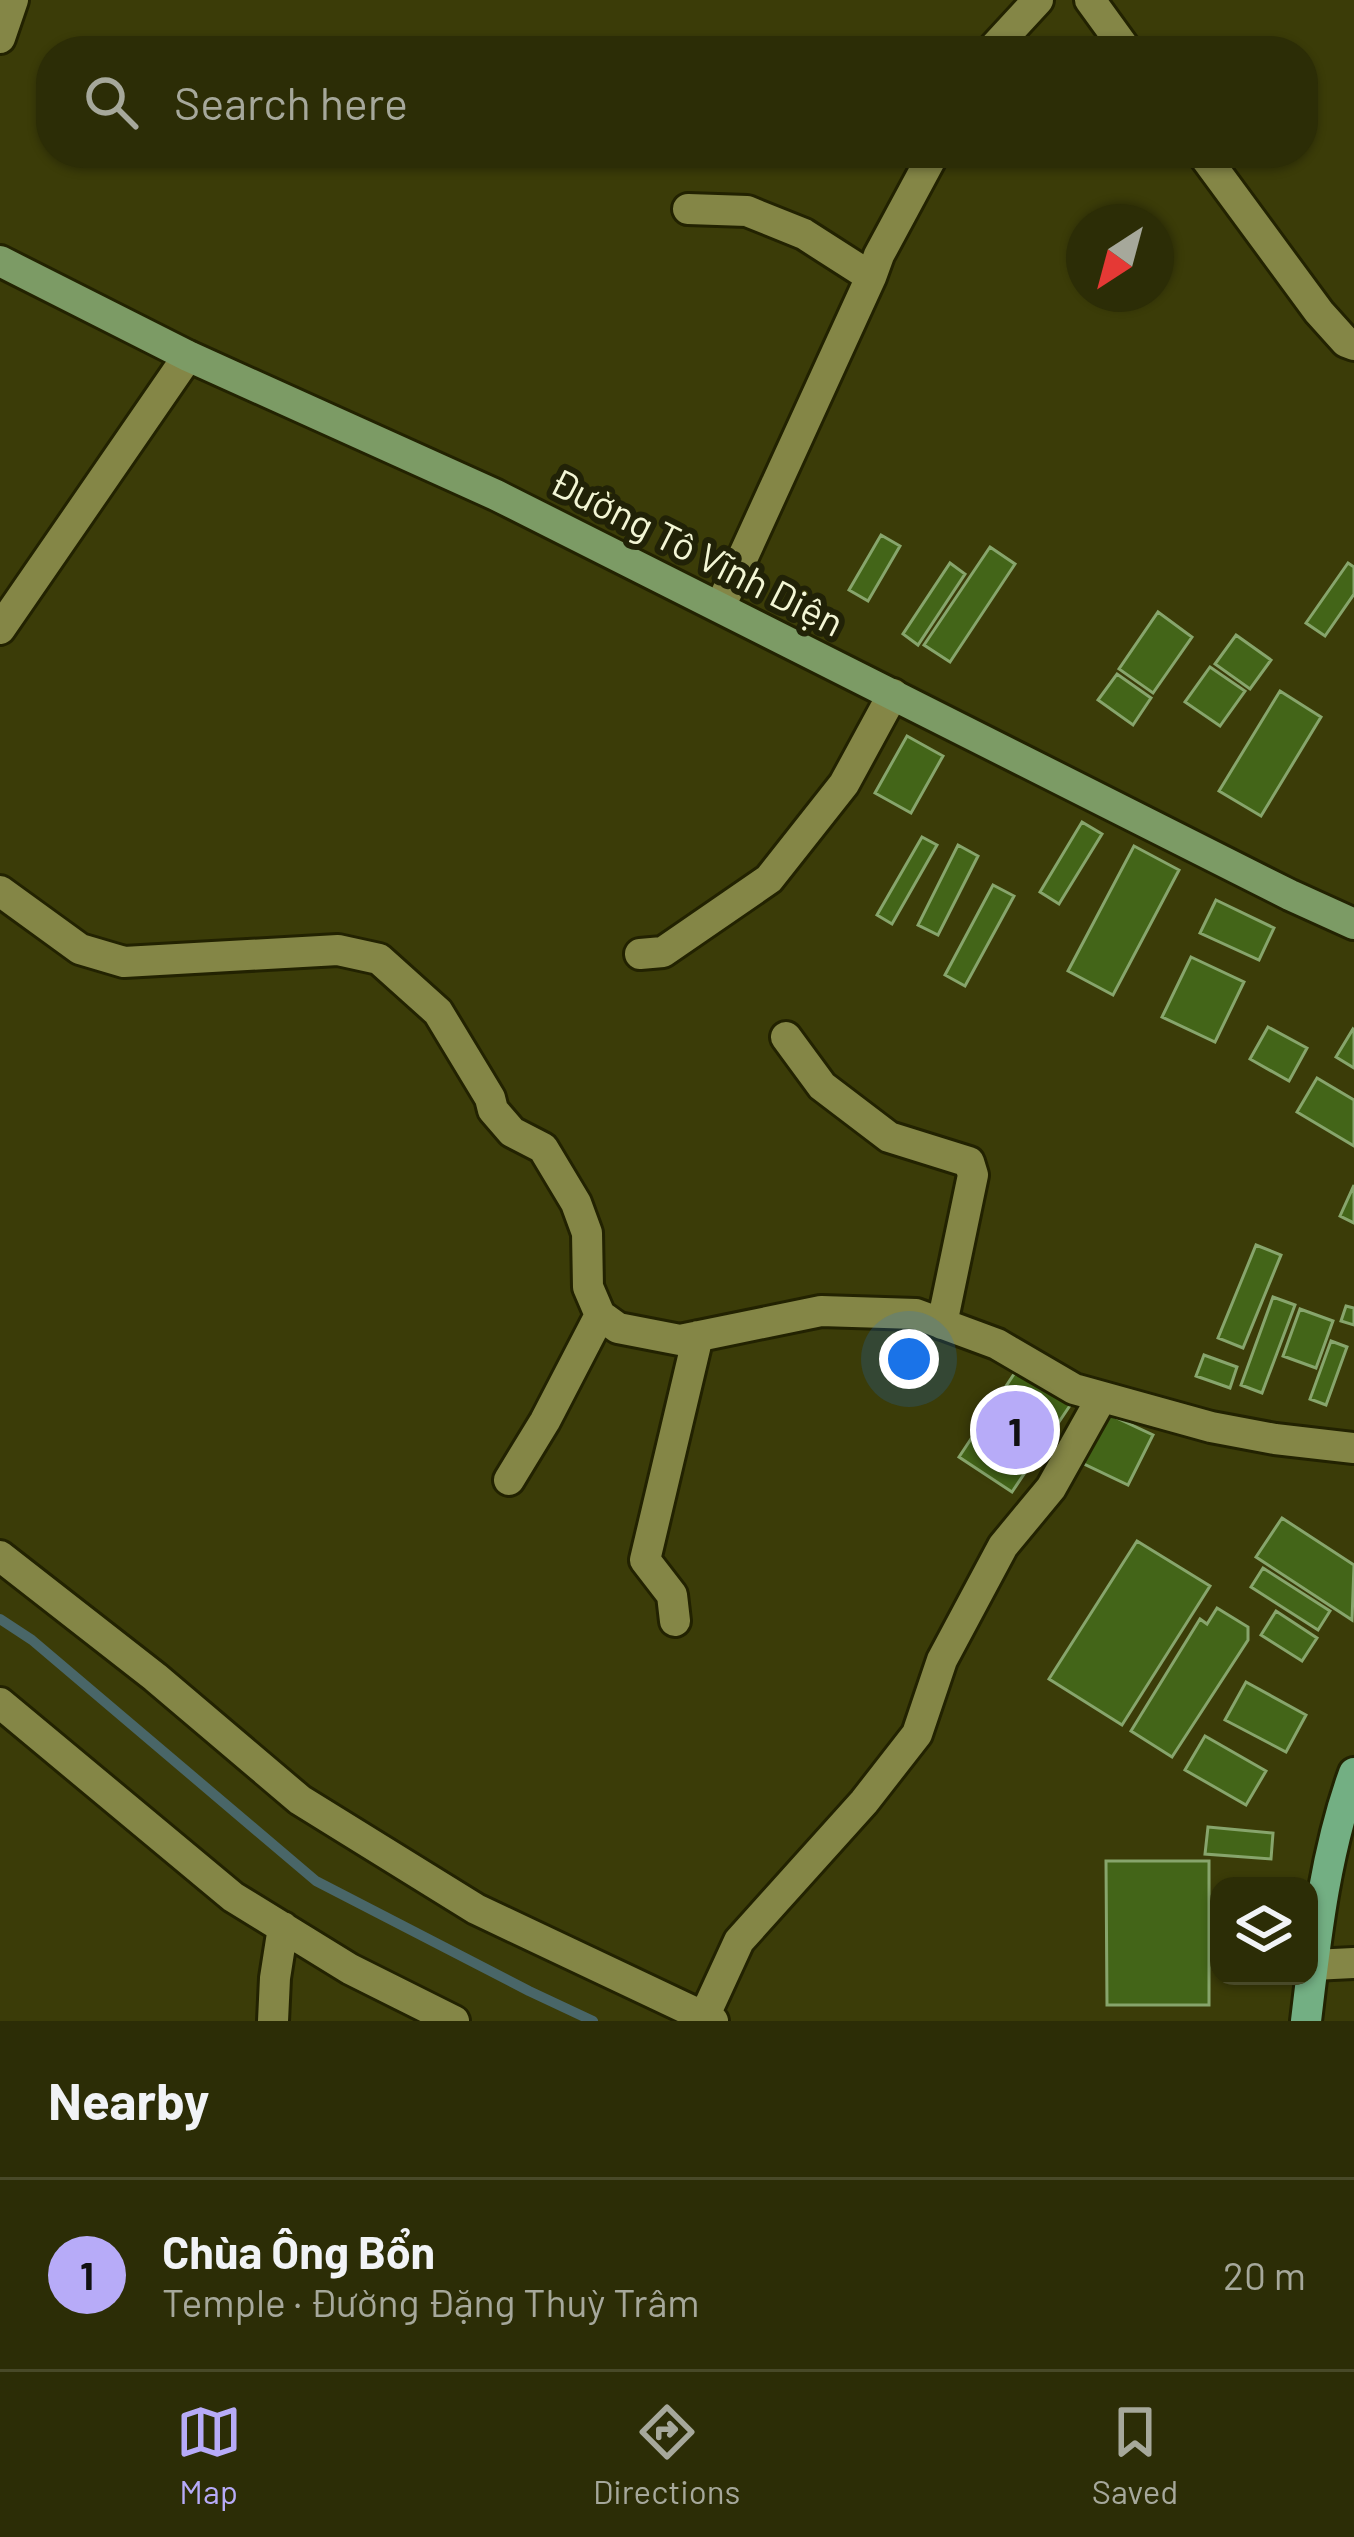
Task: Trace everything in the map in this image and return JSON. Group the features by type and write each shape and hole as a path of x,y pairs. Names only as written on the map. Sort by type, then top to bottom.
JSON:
{"main road":[{"name":"Đường Tô Vĩnh Diện","path":"0,261 188,356 496,495 1354,924"},
{"path":"1318,1936 1339,1814 1354,1773"},
{"path":"1306,2021 1310,1985"}],"street":[{"path":"0,38 13,0"},
{"path":"1005,36 1038,0"},
{"path":"1090,0 1116,36"},
{"path":"720,607 879,254 926,168"},
{"path":"1213,168 1319,312 1354,345"},
{"path":"688,209 747,211 804,234 872,278"},
{"path":"0,629 188,356"},
{"path":"640,954 663,952 769,879 844,784 893,694"},
{"path":"0,891 80,949 124,962 338,950 379,959 437,1012 493,1110 512,1132 543,1148 576,1203 587,1233 589,1287 600,1315 618,1328 680,1340 821,1311 916,1314 997,1344 1074,1389 1211,1426 1354,1448"},
{"path":"787,1037 822,1086 889,1137 969,1162 973,1175 942,1324"},
{"path":"509,1480 600,1315"},
{"path":"675,1621 672,1595 645,1560 698,1336"},
{"path":"0,1556 155,1677 299,1800 476,1909 709,2019 740,1941 865,1802 917,1734 942,1660 1004,1546 1051,1488 1102,1397"},
{"path":"0,1703 233,1897 350,1969 454,2021"},
{"path":"273,2021 283,1927"},
{"path":"1318,1965 1354,1964"}],"building":[{"path":"881,535 900,546 868,601 849,590"},
{"path":"990,547 1015,564 950,662 924,645"},
{"path":"950,563 965,574 918,645 903,634"},
{"path":"1348,563 1354,567 1354,594 1325,636 1306,623"},
{"path":"1158,612 1192,637 1153,693 1119,669"},
{"path":"1236,635 1271,660 1250,689 1215,664"},
{"path":"1210,667 1245,691 1220,726 1185,702"},
{"path":"1117,674 1151,698 1133,725 1098,700"},
{"path":"1280,691 1321,717 1261,816 1219,791"},
{"path":"907,736 943,756 911,813 875,793"},
{"path":"1082,822 1102,834 1059,904 1040,892"},
{"path":"922,837 937,845 892,924 877,915"},
{"path":"958,845 978,856 938,935 918,925"},
{"path":"1134,846 1179,870 1113,995 1068,971"},
{"path":"993,885 1014,896 965,986 945,975"},
{"path":"1216,900 1274,928 1259,960 1200,933"},
{"path":"1191,957 1244,982 1215,1042 1162,1017"},
{"path":"1268,1027 1307,1048 1289,1081 1250,1059"},
{"path":"1354,1030 1354,1068 1336,1057"},
{"path":"1317,1078 1354,1100 1354,1146 1297,1112"},
{"path":"1354,1185 1354,1223 1340,1216"},
{"path":"1256,1245 1281,1255 1243,1348 1218,1338"},
{"path":"1273,1297 1295,1305 1262,1393 1241,1385"},
{"path":"1346,1306 1354,1308 1354,1325 1341,1321"},
{"path":"1300,1309 1333,1321 1316,1368 1283,1356"},
{"path":"1331,1341 1347,1347 1326,1405 1310,1399"},
{"path":"1204,1355 1237,1367 1230,1388 1196,1376"},
{"path":"1018,1368 1071,1404 1012,1492 959,1457"},
{"path":"1106,1413 1153,1435 1128,1485 1082,1463"},
{"path":"1282,1518 1354,1565 1352,1620 1256,1557"},
{"path":"1137,1541 1210,1586 1122,1725 1049,1679"},
{"path":"1263,1568 1330,1611 1318,1630 1251,1587"},
{"path":"1217,1608 1248,1627 1248,1640 1172,1757 1131,1731 1200,1619 1207,1624"},
{"path":"1276,1611 1317,1638 1302,1661 1261,1635"},
{"path":"1246,1682 1306,1715 1286,1752 1225,1720"},
{"path":"1205,1736 1266,1771 1246,1805 1185,1770"},
{"path":"1208,1827 1273,1833 1271,1859 1205,1854"},
{"path":"1106,1861 1209,1861 1209,2005 1107,2005"}],"waterway":[{"path":"0,1619 32,1640 316,1881 593,2021"}],"place":[{"name":"Chùa Ông Bổn","path":"1015,1430"}]}
